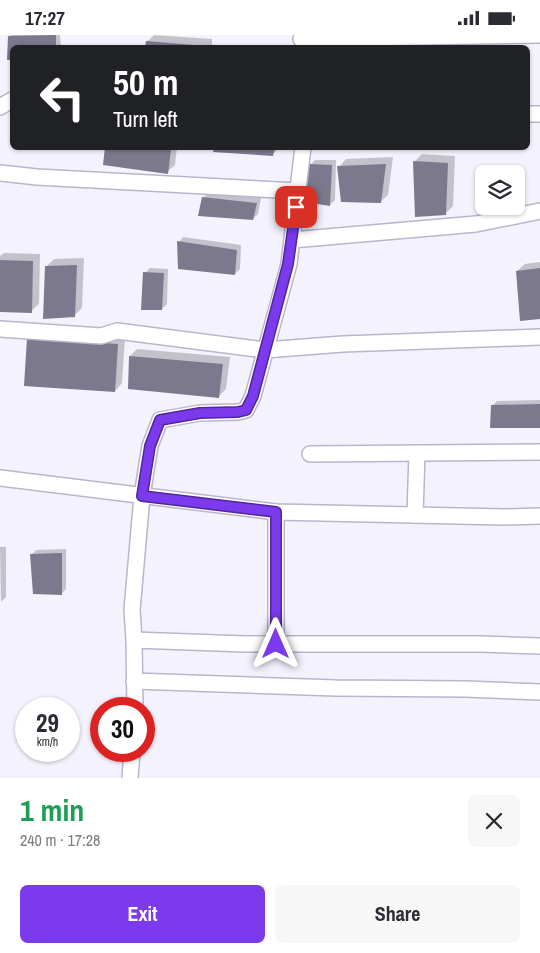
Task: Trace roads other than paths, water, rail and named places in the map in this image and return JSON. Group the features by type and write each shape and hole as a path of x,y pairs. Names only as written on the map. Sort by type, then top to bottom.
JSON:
{"street":[{"path":"302,40 377,36 540,35"},
{"path":"135,697 132,611 142,496 150,446 160,420 200,413 246,410 253,396 288,264 303,150"},
{"path":"0,173 37,177 298,191"},
{"path":"292,240 476,224 540,211"},
{"path":"0,329 101,336 117,331 265,350 343,344 540,337"},
{"path":"310,454 540,452"},
{"path":"415,515 417,453"},
{"path":"0,478 276,512 540,516"},
{"path":"276,512 276,644"},
{"path":"134,640 276,644 480,644 540,646"},
{"path":"134,681 336,688 466,689 540,692"},
{"path":"130,778 131,762"}]}
